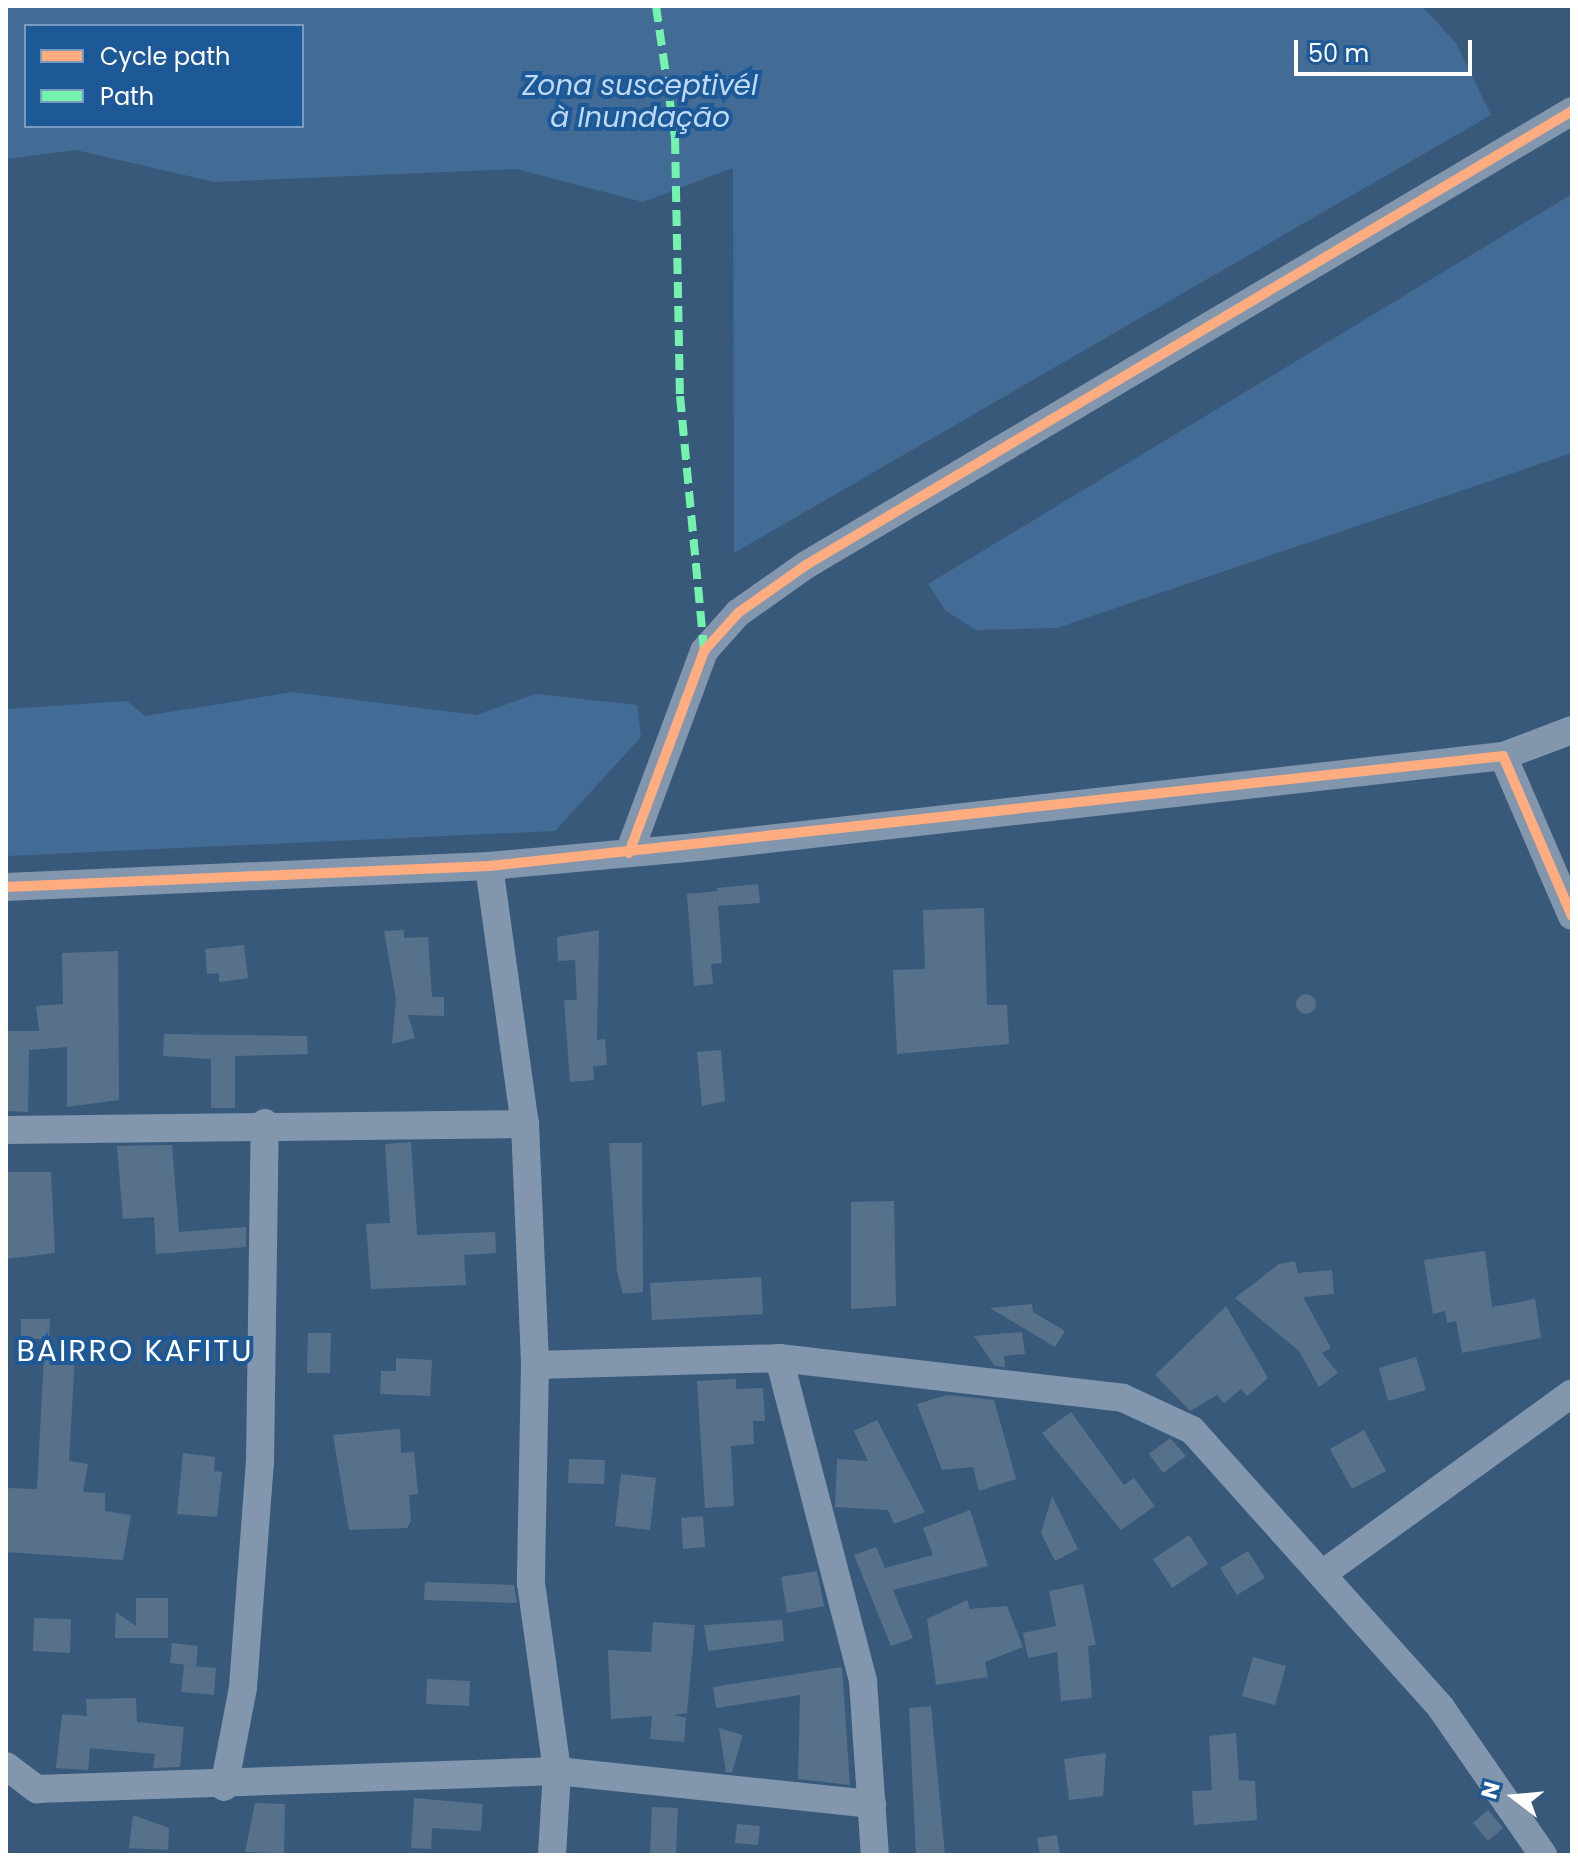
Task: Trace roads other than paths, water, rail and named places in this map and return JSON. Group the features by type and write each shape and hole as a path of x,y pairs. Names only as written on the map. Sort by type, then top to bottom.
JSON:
{"street":[{"path":"629,853 704,651 738,613 820,557 1572,111"},
{"path":"6,887 489,866 629,853 1503,756 1572,730"},
{"path":"1503,756 1572,916"},
{"path":"489,866 525,1124 535,1365 531,1583 557,1771 552,1855"},
{"path":"6,1130 265,1123 525,1124"},
{"path":"224,1787 243,1687 260,1463 265,1123"},
{"path":"535,1365 779,1358 1123,1398 1192,1430 1325,1572 1441,1708 1543,1855"},
{"path":"779,1358 863,1681 875,1855"},
{"path":"1325,1572 1572,1393"},
{"path":"6,1766 37,1789 224,1787 557,1771 872,1804"}],"water":[{"name":"Zona susceptivél à Inundação","path":"6,6 1422,6 1456,43 1491,115 734,553 733,168 643,202 516,169 214,182 76,150 6,159"},
{"path":"1572,194 1572,453 1057,628 976,630 946,611 928,584"},
{"path":"292,692 476,715 536,694 637,705 641,737 555,831 6,856 6,709 127,701 145,716"}],"district":[{"name":"BAIRRO KAFITU","path":"135,1351"}]}
